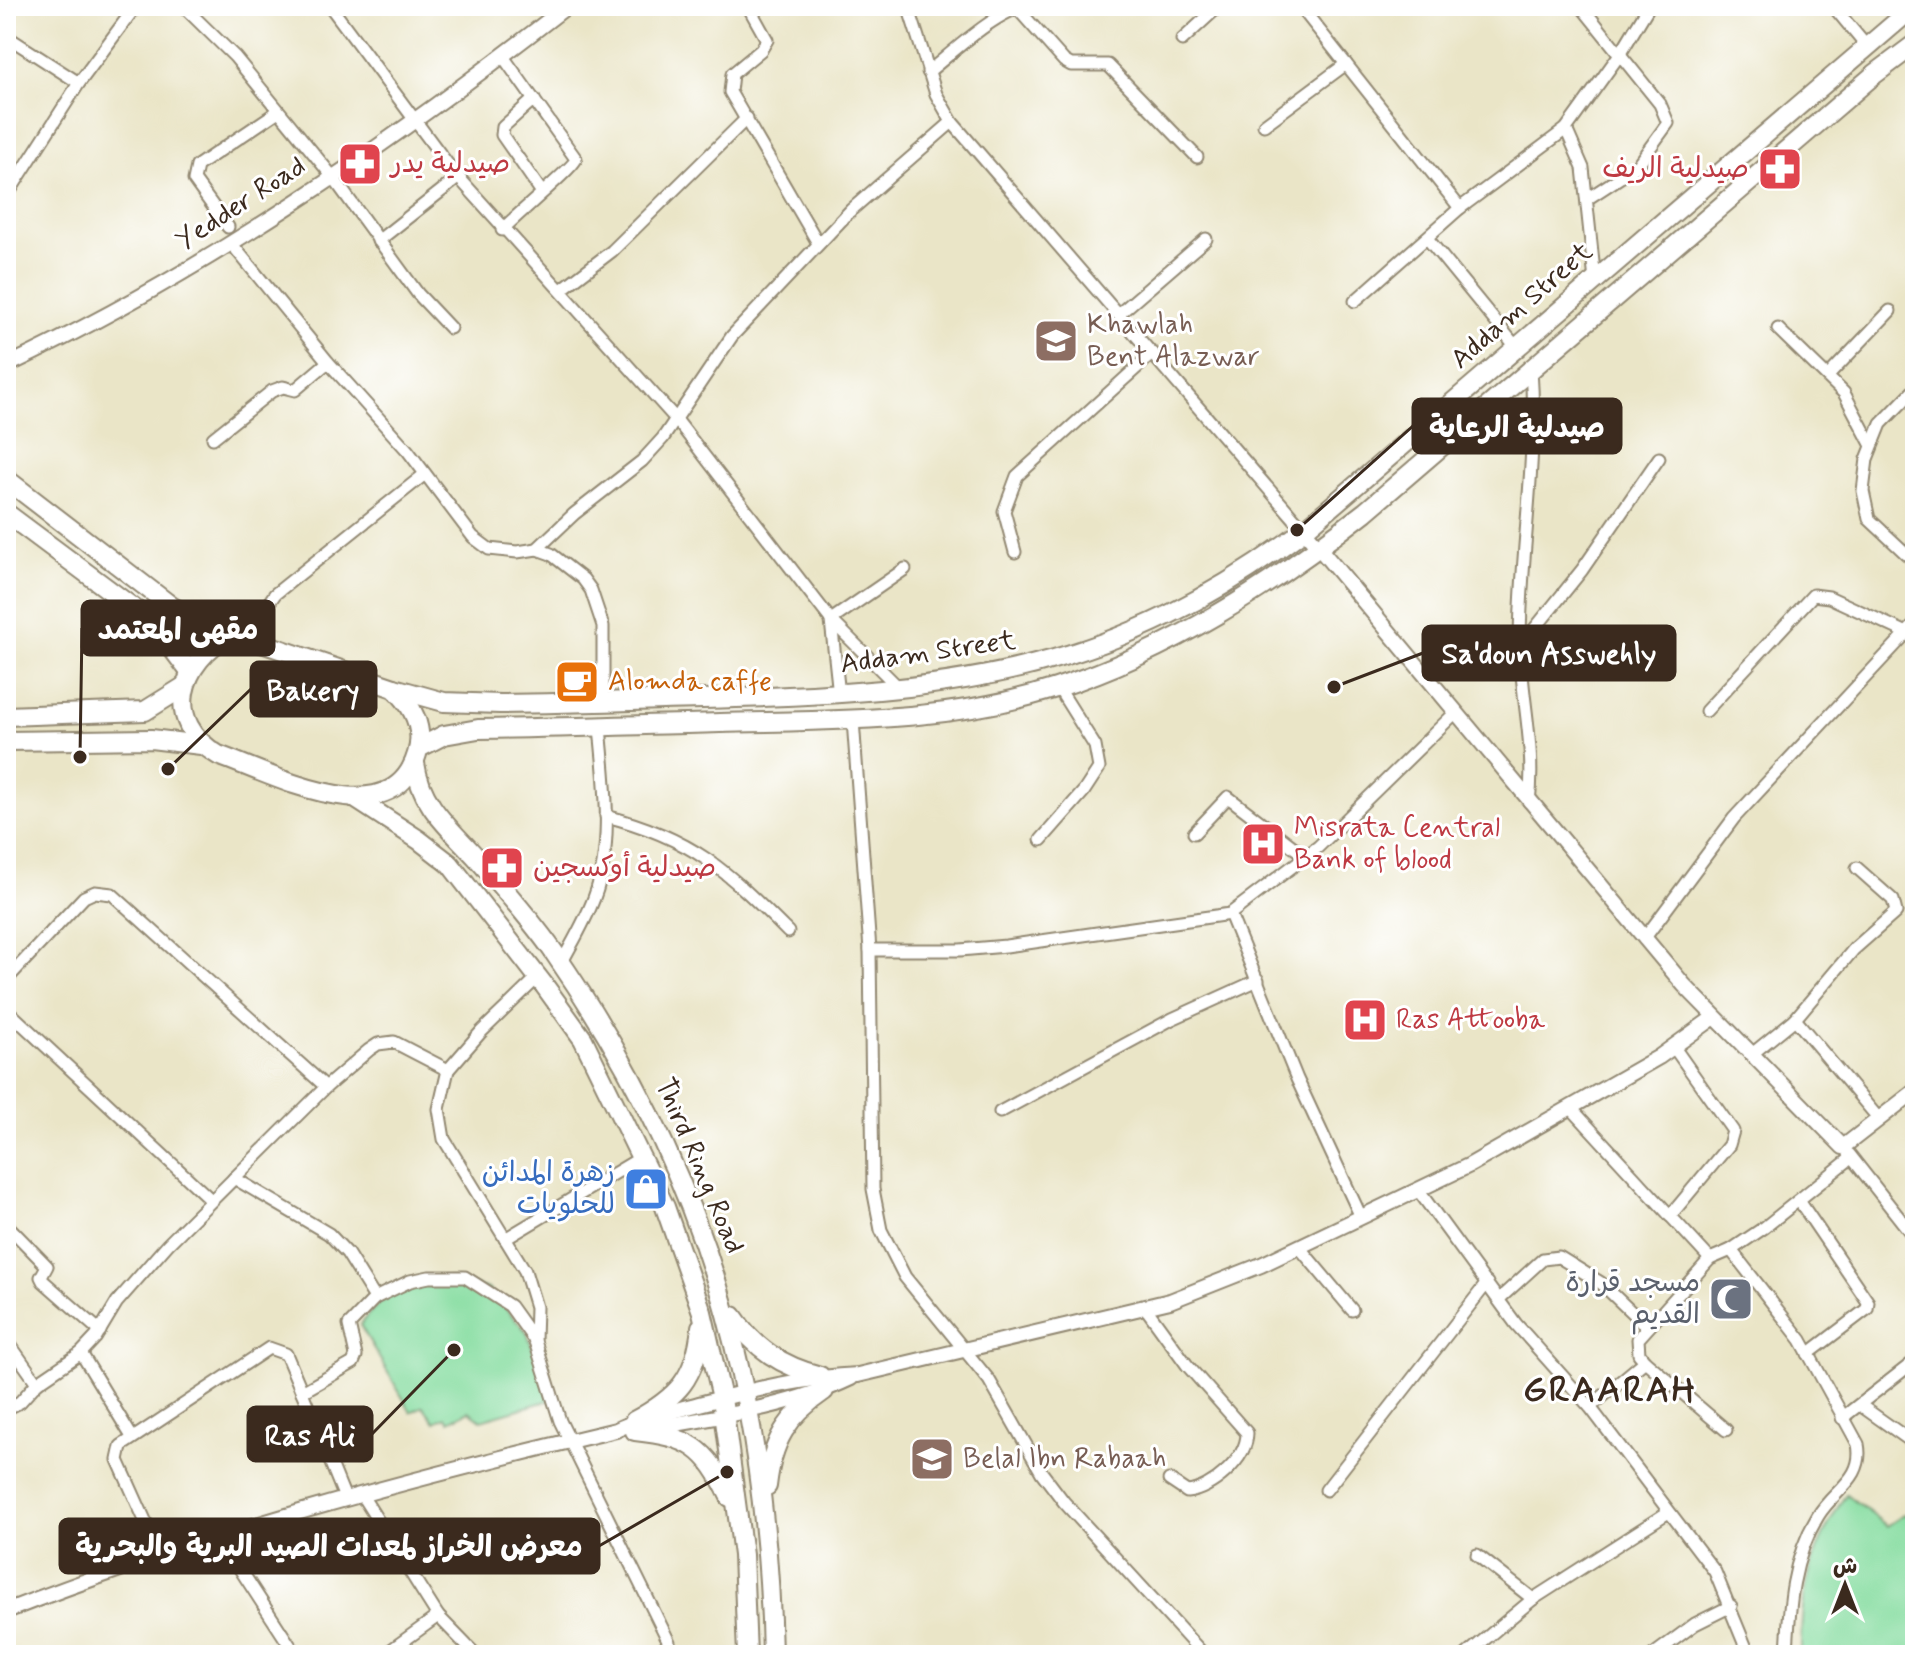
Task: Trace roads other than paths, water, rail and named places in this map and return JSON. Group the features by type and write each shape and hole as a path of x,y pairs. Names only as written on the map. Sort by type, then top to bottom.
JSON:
{"main road":[{"name":"Addam Street","path":"231,634 251,638 420,698 469,703 839,695 901,690 1018,671 1130,633 1187,606 1272,554 1304,530 1911,8"},
{"name":"Addam Street","path":"417,756 444,735 478,729 853,720 964,710 1058,687 1129,660 1188,631 1284,574 1319,548 1915,44"},
{"path":"6,479 171,606 231,634"},
{"path":"6,513 152,622 187,679 186,719 201,745"},
{"path":"6,716 145,711 187,679 206,650 231,634"},
{"name":"Third Ring Road","path":"394,688 414,712 417,779 429,806 474,855 561,964 612,1041 675,1169 702,1236 726,1305 749,1401 765,1512 772,1655"},
{"path":"6,741 151,739 201,745 218,755 339,797 356,799 387,791 417,756"},
{"name":"Third Ring Road","path":"356,799 450,864 583,1039 642,1157 681,1245 702,1312 723,1407 738,1513 747,1655"},
{"path":"681,1245 702,1236"},
{"path":"726,1305 741,1328 776,1360 822,1384 795,1412 778,1437 770,1466 765,1512"},
{"path":"629,1428 681,1389 697,1355 702,1312"},
{"path":"629,1428 669,1434 696,1446 715,1469 738,1513"}],"street":[{"path":"6,197 79,83 136,6"},
{"path":"183,6 235,57 332,176 418,294 450,328"},
{"path":"330,6 414,120 502,230 561,290 675,418 831,620 901,690"},
{"name":"Yedder Road","path":"6,366 164,285 231,243 414,120 567,6"},
{"path":"748,6 767,40 766,45 730,79 730,92 818,243"},
{"path":"908,6 928,72 952,122 1304,530 1644,939 1713,1018 1847,1153 1915,1238"},
{"path":"1182,40 1219,6"},
{"path":"1300,6 1460,208"},
{"path":"1581,6 1660,104 1668,123 1636,167 1587,199"},
{"path":"1355,301 1460,208 1566,129 1620,54 1649,6"},
{"path":"1833,6 1867,47"},
{"path":"928,72 1021,7 1064,61 1071,65 1108,65 1197,157"},
{"path":"6,36 79,83"},
{"path":"502,55 576,159 572,168 541,191 502,230"},
{"path":"1264,125 1346,64"},
{"path":"534,99 503,127 502,135 541,191"},
{"path":"228,227 194,180 194,172 197,166 277,112"},
{"path":"561,290 612,251 747,118"},
{"path":"537,549 642,461 732,336 818,243 903,161 952,122"},
{"path":"1566,129 1580,158 1595,281"},
{"path":"378,241 459,177"},
{"path":"1427,238 1517,348"},
{"path":"1119,314 1206,239"},
{"path":"231,243 425,474 461,524 481,544 504,552 537,549 569,565 591,590 603,626 603,700"},
{"path":"1829,375 1890,311"},
{"path":"1778,329 1829,375 1851,403 1871,444"},
{"path":"1015,552 1004,511 1017,476 1153,353"},
{"path":"213,438 272,391 283,387 295,390 328,362"},
{"path":"1529,803 1531,752 1520,647 1534,436 1531,369"},
{"path":"1915,389 1881,424 1871,444 1863,491 1869,519 1915,562"},
{"path":"1520,647 1582,570 1659,458"},
{"path":"251,638 275,594 425,474"},
{"path":"831,620 905,569"},
{"path":"1644,939 1734,818 1911,628 1829,597 1813,595 1706,711"},
{"path":"831,620 839,695"},
{"path":"1041,840 1084,791 1099,768 1095,746 1058,687"},
{"path":"870,950 1006,946 1230,914 1305,856 1455,713"},
{"path":"853,720 870,950 876,1217 905,1277 998,1394 1042,1473 1064,1502 1204,1655"},
{"path":"561,964 595,895 606,816 600,727"},
{"path":"1194,833 1228,797 1305,856"},
{"path":"606,816 657,832 708,857 788,932"},
{"path":"1752,1054 1795,1019 1854,949 1896,912 1893,900 1857,868"},
{"path":"6,980 84,897 95,892 112,894 326,1087"},
{"path":"1230,914 1297,1079 1361,1217"},
{"path":"535,1341 537,1317 533,1291 444,1139 439,1109 448,1070 481,1032 537,978"},
{"path":"1000,1112 1172,1019 1258,980"},
{"path":"6,1009 211,1200"},
{"path":"6,1611 218,1535 345,1498 569,1441 1145,1307 1198,1291 1418,1190 1572,1109 1713,1018"},
{"path":"1795,1019 1879,1119"},
{"path":"6,1409 20,1402 37,1383 81,1353 134,1281 211,1200 326,1087 369,1050 394,1042 448,1070"},
{"path":"1670,1216 1729,1145 1733,1131 1673,1046"},
{"path":"1726,1430 1645,1361 1637,1343 1647,1327 1710,1259 1731,1250 1800,1202 1879,1119 1915,1091"},
{"path":"1572,1109 1710,1259"},
{"path":"505,1239 642,1157"},
{"path":"234,1178 329,1234 347,1253 375,1298"},
{"path":"1418,1190 1526,1337 1590,1407 1667,1513 1715,1572 1749,1655"},
{"path":"1800,1202 1868,1302 1867,1309 1808,1354"},
{"path":"6,1224 47,1266 41,1277 43,1281 100,1331"},
{"path":"1299,1247 1352,1310"},
{"path":"1731,1250 1778,1306 1858,1444 1860,1465 1820,1513 1803,1545 1790,1598 1787,1655"},
{"path":"1499,1299 1543,1259 1559,1257 1601,1283 1647,1327"},
{"path":"302,1392 353,1363 356,1356 349,1325 375,1298 420,1278 469,1278 510,1306 535,1341 569,1441 669,1642 659,1655"},
{"path":"1326,1490 1487,1283"},
{"path":"1145,1307 1187,1365 1247,1433 1242,1452 1202,1490 1187,1492 1169,1480"},
{"path":"6,1339 37,1383"},
{"path":"161,1556 118,1460 121,1446 269,1348 286,1354 345,1498"},
{"path":"81,1353 132,1437"},
{"path":"1590,1407 1645,1361"},
{"path":"1842,1418 1915,1361"},
{"path":"1860,1405 1915,1444"},
{"path":"361,1494 438,1616 476,1655"},
{"path":"1466,1655 1533,1599 1667,1513"},
{"path":"218,1535 296,1655"},
{"path":"1477,1555 1533,1599"},
{"path":"1653,1655 1695,1624 1731,1606"},
{"path":"384,1655 438,1616"}],"place":[{"name":"صيدلية يدر","path":"360,164"},
{"name":"صيدلية الريف","path":"1780,169"},
{"name":"Khawlah Bent Alazwar","path":"1056,341"},
{"name":"صيدلية الرعاية","path":"1297,530"},
{"name":"Alomda caffe","path":"577,682"},
{"name":"Sa'doun Asswehly","path":"1334,687"},
{"name":"مقهى المعتمد","path":"80,757"},
{"name":"Bakery","path":"168,769"},
{"name":"Misrata Central Bank of blood","path":"1263,844"},
{"name":"صيدلية أوكسجين","path":"502,868"},
{"name":"Ras Attooba","path":"1365,1020"},
{"name":"زهرة المدائن للحلويات","path":"646,1189"},
{"name":"مسجد قرارة القديم","path":"1731,1299"},
{"name":"Ras Ali","path":"454,1350"},
{"name":"Belal Ibn Rabaah","path":"932,1459"},
{"name":"معرض الخراز لمعدات الصيد البرية والبحرية","path":"727,1472"}],"district":[{"name":"GRAARAH","path":"1610,1391"}]}
